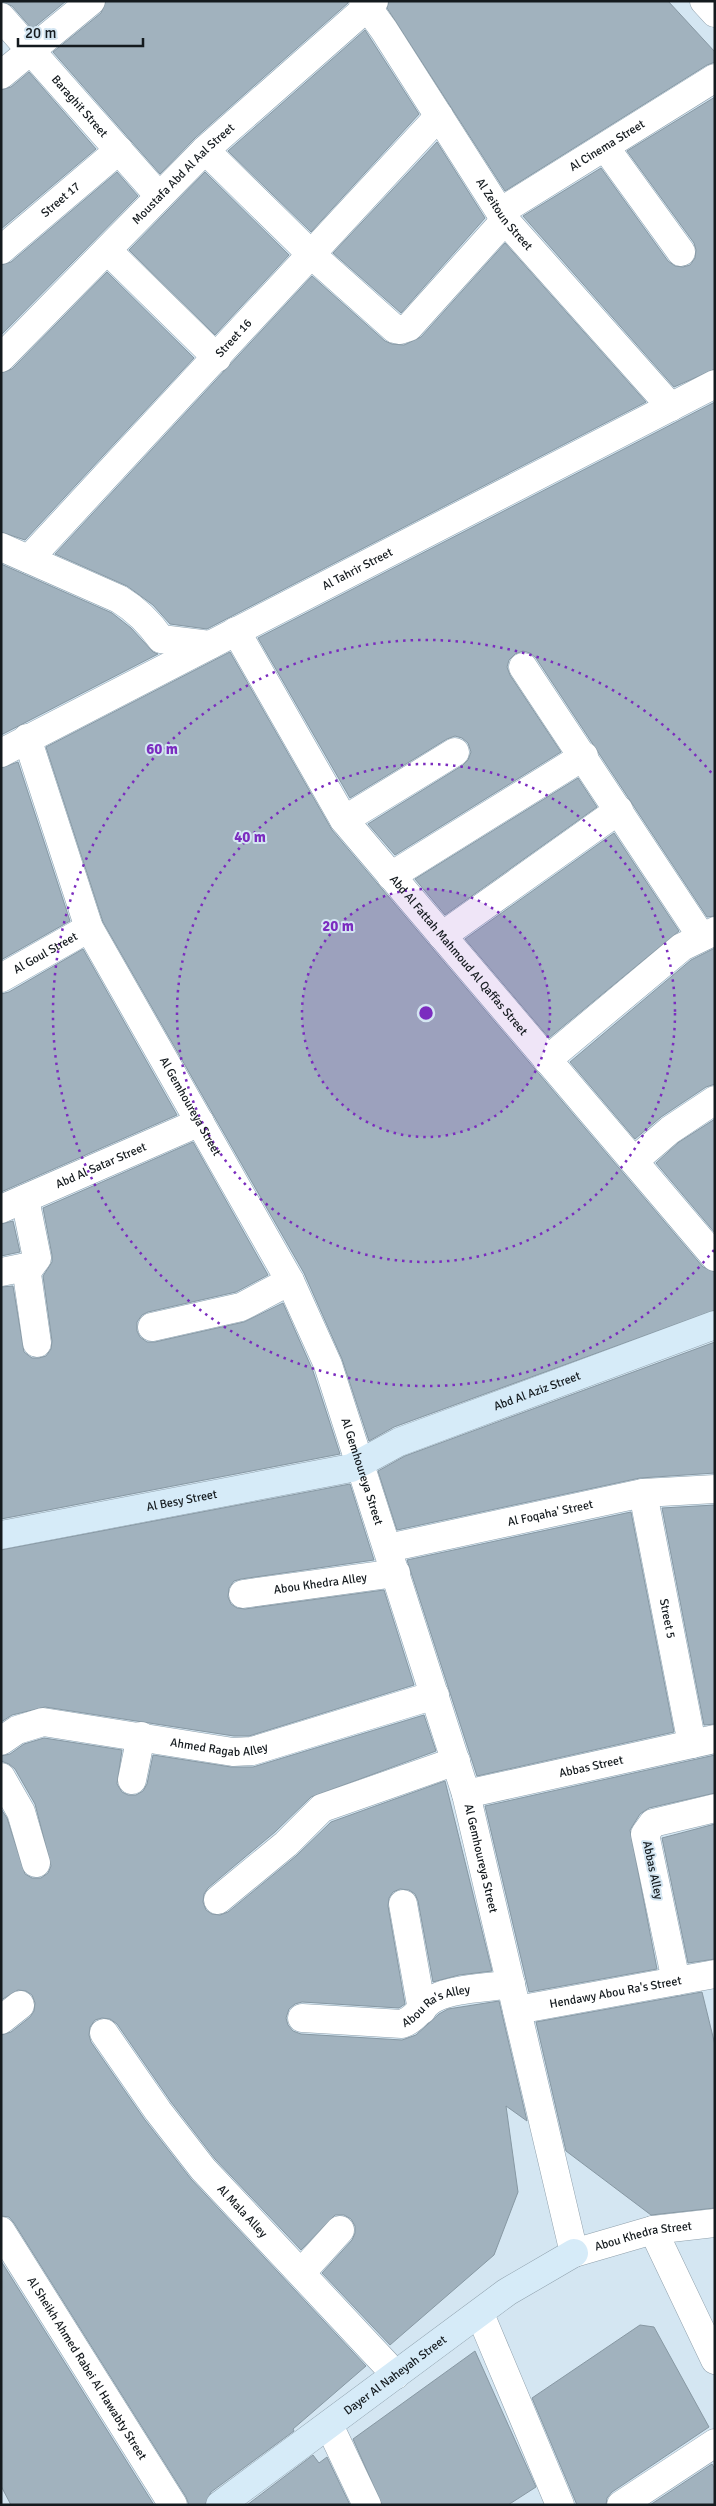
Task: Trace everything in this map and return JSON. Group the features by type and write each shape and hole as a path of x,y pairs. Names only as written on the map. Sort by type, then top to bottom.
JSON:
{"street":[{"path":"1,76 91,1"},
{"path":"704,1 715,13"},
{"name":"Al Zeitoun Street","path":"368,3 503,216 672,406"},
{"name":"Moustafa Abd Al Aal Street","path":"1,358 205,150 368,3"},
{"name":"Baraghit Street","path":"1,17 159,196"},
{"name":"Al Cinema Street","path":"312,255 390,326 395,329 405,329 503,216 604,147 715,78"},
{"name":"Street 16","path":"28,559 217,358 439,116"},
{"path":"604,147 680,252"},
{"name":"Street 17","path":"1,250 119,150"},
{"path":"205,150 312,255"},
{"path":"107,250 217,358"},
{"name":"Al Tahrir Street","path":"2,752 672,406 712,392"},
{"path":"1,546 119,599 136,609 150,623 161,639 210,645"},
{"name":"Abd Al Fattah Mahmoud Al Qaffas Street","path":"236,631 344,820 715,1256"},
{"path":"523,667 620,810 708,934 670,956 547,1060"},
{"name":"Al Gemhoureya Street","path":"27,738 89,928 290,1281 328,1365 466,1794 574,2254"},
{"path":"344,820 454,752"},
{"path":"391,876 584,756"},
{"path":"442,936 620,810"},
{"name":"Al Goul Street","path":"1,978 89,928"},
{"path":"634,1161 670,1130 715,1100"},
{"name":"Abd Al Satar Street","path":"13,1204 200,1122"},
{"path":"13,1204 37,1253 35,1263 14,1269 37,1343"},
{"path":"152,1327 241,1307 290,1281"},
{"name":"Abd Al Aziz Street","path":"360,1463 399,1442 715,1325"},
{"name":"Al Besy Street","path":"1,1535 336,1472 360,1463"},
{"name":"Al Foqaha' Street","path":"388,1548 643,1493 715,1489"},
{"name":"Street 5","path":"643,1493 703,1742"},
{"name":"Abou Khedra Alley","path":"243,1594 396,1573"},
{"name":"Ahmed Ragab Alley","path":"1,1741 17,1730 43,1722 234,1752 252,1751 435,1695"},
{"path":"132,1780 141,1736"},
{"name":"Abbas Street","path":"466,1794 703,1742"},
{"path":"218,1900 281,1848 322,1808 456,1762"},
{"path":"1,1777 21,1812 36,1863"},
{"name":"Abbas Alley","path":"676,1981 646,1834 653,1823 715,1808"},
{"path":"403,1904 422,2010"},
{"name":"Hendawy Abou Ra's Street","path":"514,1997 676,1981 714,1980"},
{"name":"Abou Ra's Alley","path":"302,2018 402,2024 416,2016 434,1999 442,1996 514,1997"},
{"name":"Al Mala Alley","path":"104,2034 180,2140 396,2376"},
{"name":"Abou Khedra Street","path":"574,2254 653,2230 715,2223"},
{"path":"301,2273 340,2230"},
{"path":"653,2230 715,2360"},
{"name":"Al Sheikh Ahmed Rabei Al Hawabty Street","path":"1,2231 174,2505"},
{"name":"Dayer Al Naheyah Street","path":"220,2505 480,2314 507,2292 574,2254"},
{"path":"692,2312 715,2334"},
{"path":"480,2314 551,2501"},
{"path":"329,2425 367,2505"},
{"path":"621,2505 715,2443"}],"building":[{"path":"66,1 32,29 12,6 1,2"},
{"path":"106,1 348,1 348,3 195,138 160,174 53,52 101,13"},
{"path":"389,1 668,1 715,52 715,62 707,65 505,191 387,8"},
{"path":"365,30 419,114 311,232 228,151"},
{"path":"29,72 96,149 1,229 1,90 11,87"},
{"path":"715,97 715,369 674,387 523,216 601,168 668,261 675,266 683,267 690,265 695,258 696,250 694,243 627,151"},
{"path":"437,142 485,218 401,313 333,253"},
{"path":"117,172 138,196 1,335 1,265 11,262"},
{"path":"205,172 289,255 215,335 129,250"},
{"path":"505,243 646,402 207,629 170,624 153,605 127,586 55,554 312,276 385,341 404,345 421,337"},
{"path":"107,272 194,358 25,540 1,532 1,373 12,369"},
{"path":"715,402 715,916 707,917 536,658 530,653 523,651 515,654 509,660 507,667 510,675 561,752 395,855 368,824 463,765 468,760 471,752 468,743 462,738 455,736 447,739 350,798 258,638"},
{"path":"1,564 112,613 131,628 153,652 158,654 1,735"},
{"path":"230,652 332,830 703,1267 715,1272 715,1310 394,1427 369,1441 342,1359 304,1273 103,922 46,747"},
{"path":"18,762 70,921 1,960 1,768"},
{"path":"578,778 597,807 445,915 415,879"},
{"path":"614,833 679,931 549,1038 465,939"},
{"path":"715,948 715,1084 706,1087 661,1117 635,1139 570,1062 691,960"},
{"path":"83,949 177,1115 1,1192 1,994 9,992"},
{"path":"715,1119 715,1233 656,1163 679,1142"},
{"path":"193,1142 268,1275 236,1292 148,1312 142,1315 137,1322 137,1331 140,1337 147,1342 155,1342 244,1322 283,1303 313,1371 340,1454 1,1519 1,1287 13,1286 24,1352 32,1358 46,1356 51,1349 52,1341 43,1276 52,1262 52,1255 43,1208"},
{"path":"13,1221 20,1252 1,1256 1,1224"},
{"path":"715,1342 715,1473 640,1478 397,1530 378,1471 405,1456"},
{"path":"350,1484 374,1560 241,1579 234,1581 229,1588 228,1597 231,1604 237,1608 245,1609 384,1590 414,1685 249,1736 234,1736 45,1707 12,1715 1,1722 1,1550"},
{"path":"715,1505 715,1724 704,1725 662,1508"},
{"path":"631,1512 674,1732 477,1776 407,1560"},
{"path":"424,1715 436,1751 311,1797 275,1832 208,1888 204,1894 203,1902 206,1910 212,1914 220,1915 228,1912 296,1856 331,1822 445,1781 492,1971 459,1975 433,1982 418,1901 415,1894 409,1890 400,1889 393,1892 389,1898 388,1906 405,2004 399,2008 302,2002 295,2004 289,2009 286,2018 288,2025 293,2031 301,2034 402,2040 416,2035 439,2014 448,2009 499,2001 527,2121 506,2106 518,2192 494,2255 390,2345 322,2273 352,2240 355,2226 351,2219 344,2215 335,2215 301,2250 215,2159 171,2102 117,2024 110,2019 102,2018 95,2020 90,2027 89,2035 91,2042 145,2120 191,2179 366,2366 293,2429 294,2431 211,2492 205,2505 189,2505 186,2497 14,2223 9,2217 1,2216 1,2035 11,2032 30,2017 34,2011 35,2003 32,1995 26,1991 18,1990 1,2000 1,1809 7,1818 25,1874 32,1878 41,1878 48,1873 51,1866 35,1804 15,1769 1,1761 1,1756 10,1754 24,1744 44,1738 122,1750 117,1784 122,1792 128,1795 136,1795 143,1791 147,1784 153,1755 231,1767 253,1767"},
{"path":"715,1755 715,1793 649,1808 640,1814 630,1830 657,1969 529,1992 485,1806"},
{"path":"715,1824 715,1959 688,1963 662,1838"},
{"path":"702,1992 715,2045 715,2208 651,2215 566,2151 536,2022"},
{"path":"1,2261 154,2505 11,2505 1,2486"},
{"path":"640,2325 654,2327 709,2427 612,2492 607,2498 606,2505 577,2505 532,2398"},
{"path":"475,2351 536,2487 508,2505 382,2505 353,2439"},
{"path":"313,2455 319,2463 327,2457 350,2505 247,2505"},
{"path":"712,2464 715,2469 715,2505 650,2505"}]}
